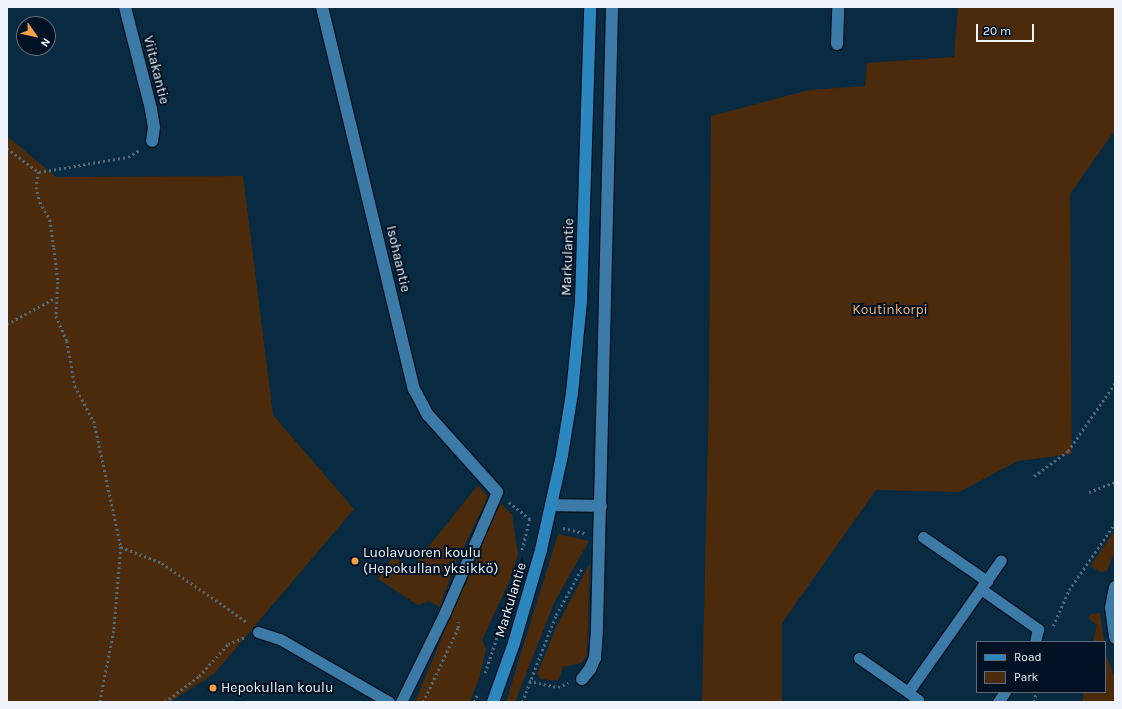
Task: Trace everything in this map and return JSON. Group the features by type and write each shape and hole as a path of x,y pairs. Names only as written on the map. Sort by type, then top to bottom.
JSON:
{"main road":[{"name":"Markulantie","path":"493,702 529,593 552,505 572,393 581,301 590,7"}],"street":[{"name":"Viitakantie","path":"125,7 151,109 154,127 152,141"},
{"name":"Isohaantie","path":"322,7 414,389 428,415 497,492"},
{"path":"582,679 590,669 595,658 601,506 612,7"},
{"path":"837,44 838,7"},
{"path":"552,505 601,506"},
{"path":"1115,586 1111,608 1115,638"}],"lane":[{"path":"401,702 445,612 497,492"},
{"path":"923,537 1038,628 1036,641"},
{"path":"908,692 1001,560"},
{"path":"258,632 280,639 389,702"},
{"path":"859,658 908,692 918,701"},
{"path":"998,702 1004,693"}],"path":[{"path":"7,148 39,172 128,157"},
{"path":"39,172 36,187 40,202 50,220 54,248 58,282 55,298 56,316 67,341 75,386 94,421 121,547 114,631 100,702"},
{"path":"7,324 55,298"},
{"path":"1034,476 1068,451 1115,383"},
{"path":"1089,492 1115,482"},
{"path":"497,492 530,519 522,554"},
{"path":"1051,634 1069,590 1115,523"},
{"path":"563,528 599,536"},
{"path":"121,547 162,563 232,609 258,632 228,644 199,676 165,702"},
{"path":"522,702 556,615 585,562"},
{"path":"484,675 504,616"},
{"path":"529,681 558,687 582,679"},
{"path":"474,702 479,689"}],"green space":[{"name":"Koutinkorpi","path":"958,7 1115,7 1115,130 1070,194 1072,454 1018,461 959,492 876,490 782,623 782,702 702,702 709,394 711,116 809,90 865,86 867,63 954,57"},
{"path":"7,136 56,177 243,176 273,415 354,509 214,674 170,702 7,702"},
{"path":"478,485 488,497 453,569 440,607 429,601 418,605 378,579 394,555 409,571"},
{"path":"500,503 512,514 518,554 509,582 482,640 486,649 480,676 470,702 415,702 450,618 471,559"},
{"path":"1115,530 1115,550 1107,571 1101,572 1090,566"},
{"path":"558,534 589,541 554,603 515,702 506,702"},
{"path":"590,563 587,656 581,663 563,667 558,681 541,679 537,674 556,628"},
{"path":"1100,613 1104,641 1093,641 1097,625 1088,618 1091,614"},
{"path":"1106,655 1115,679 1115,702 1082,702 1084,693 1106,693"}],"place":[{"name":"Luolavuoren koulu (Hepokullan yksikkö)","path":"355,561"},
{"name":"Hepokullan koulu","path":"213,688"}]}
